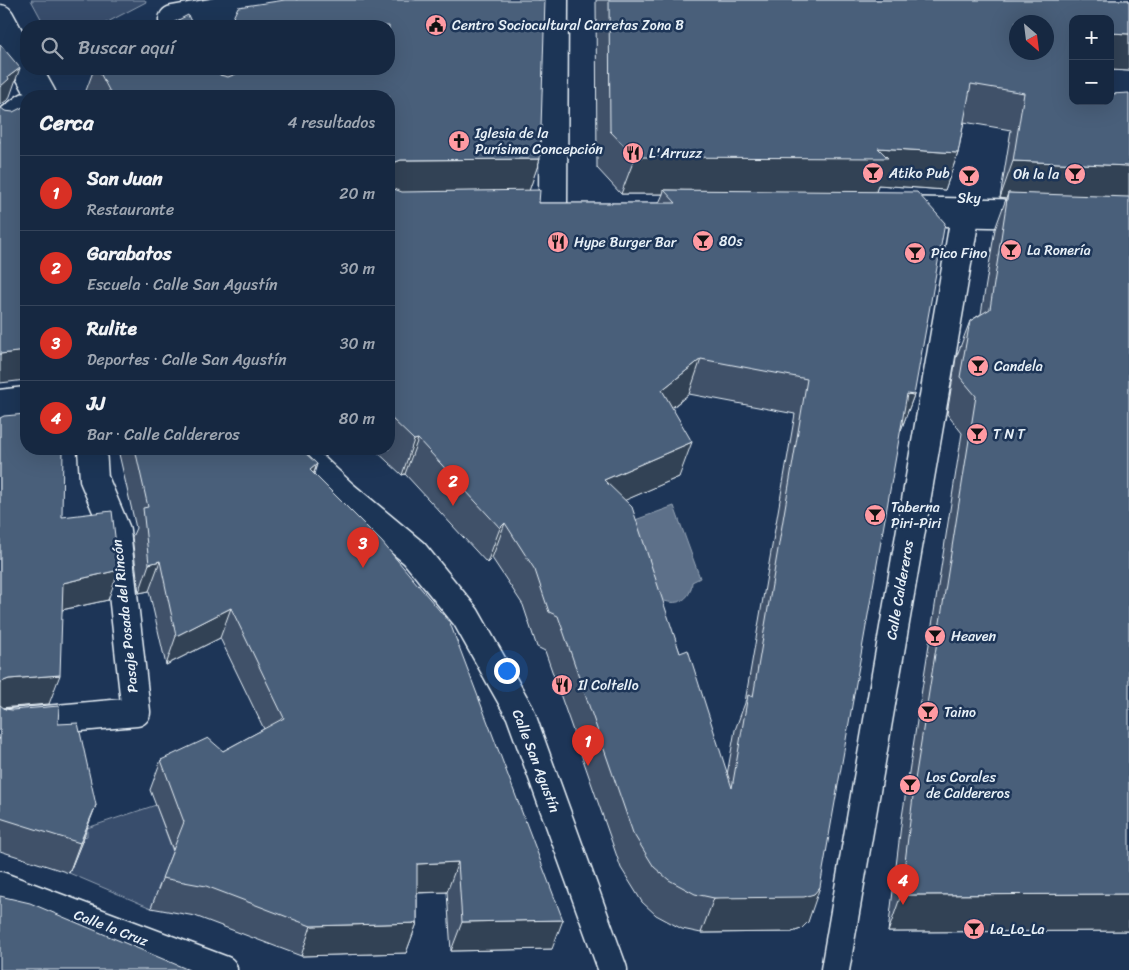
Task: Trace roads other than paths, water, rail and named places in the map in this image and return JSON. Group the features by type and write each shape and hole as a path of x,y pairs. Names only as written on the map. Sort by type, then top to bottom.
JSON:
{"street":[{"path":"170,15 282,0"},
{"path":"553,209 554,0"},
{"path":"0,19 20,55"},
{"path":"29,75 35,90"},
{"path":"0,127 20,112"},
{"path":"524,209 582,209"},
{"path":"868,210 966,211 1062,215"},
{"name":"Calle Caldereros","path":"835,970 966,211"},
{"path":"0,404 20,402"},
{"name":"Pasaje Posada del Rincón","path":"0,724 136,712 116,531 94,479 92,455"},
{"name":"Calle San Agustín","path":"301,455 343,494 414,553 466,617 520,713 613,970"},
{"name":"Calle la Cruz","path":"0,886 223,970"}],"place":[{"name":"Centro Sociocultural Carretas Zona B","path":"436,25"},
{"name":"Iglesia de la Purísima Concepción","path":"459,141"},
{"name":"L'Arruzz","path":"633,153"},
{"name":"Atiko Pub","path":"873,173"},
{"name":"Oh la la","path":"1075,174"},
{"name":"Sky","path":"969,176"},
{"name":"80s","path":"703,241"},
{"name":"Hype Burger Bar","path":"558,242"},
{"name":"La Ronería","path":"1011,250"},
{"name":"Pico Fino","path":"915,253"},
{"name":"Candela","path":"978,366"},
{"name":"T N T","path":"977,434"},
{"name":"Garabatos","path":"453,506"},
{"name":"Taberna Piri-Piri","path":"875,515"},
{"name":"Rulite","path":"363,568"},
{"name":"Heaven","path":"935,636"},
{"name":"Il Coltello","path":"562,685"},
{"name":"Taino","path":"928,712"},
{"name":"San Juan","path":"588,766"},
{"name":"Los Corales de Caldereros","path":"910,785"},
{"name":"JJ","path":"903,905"},
{"name":"La_Lo_La","path":"974,929"}]}
